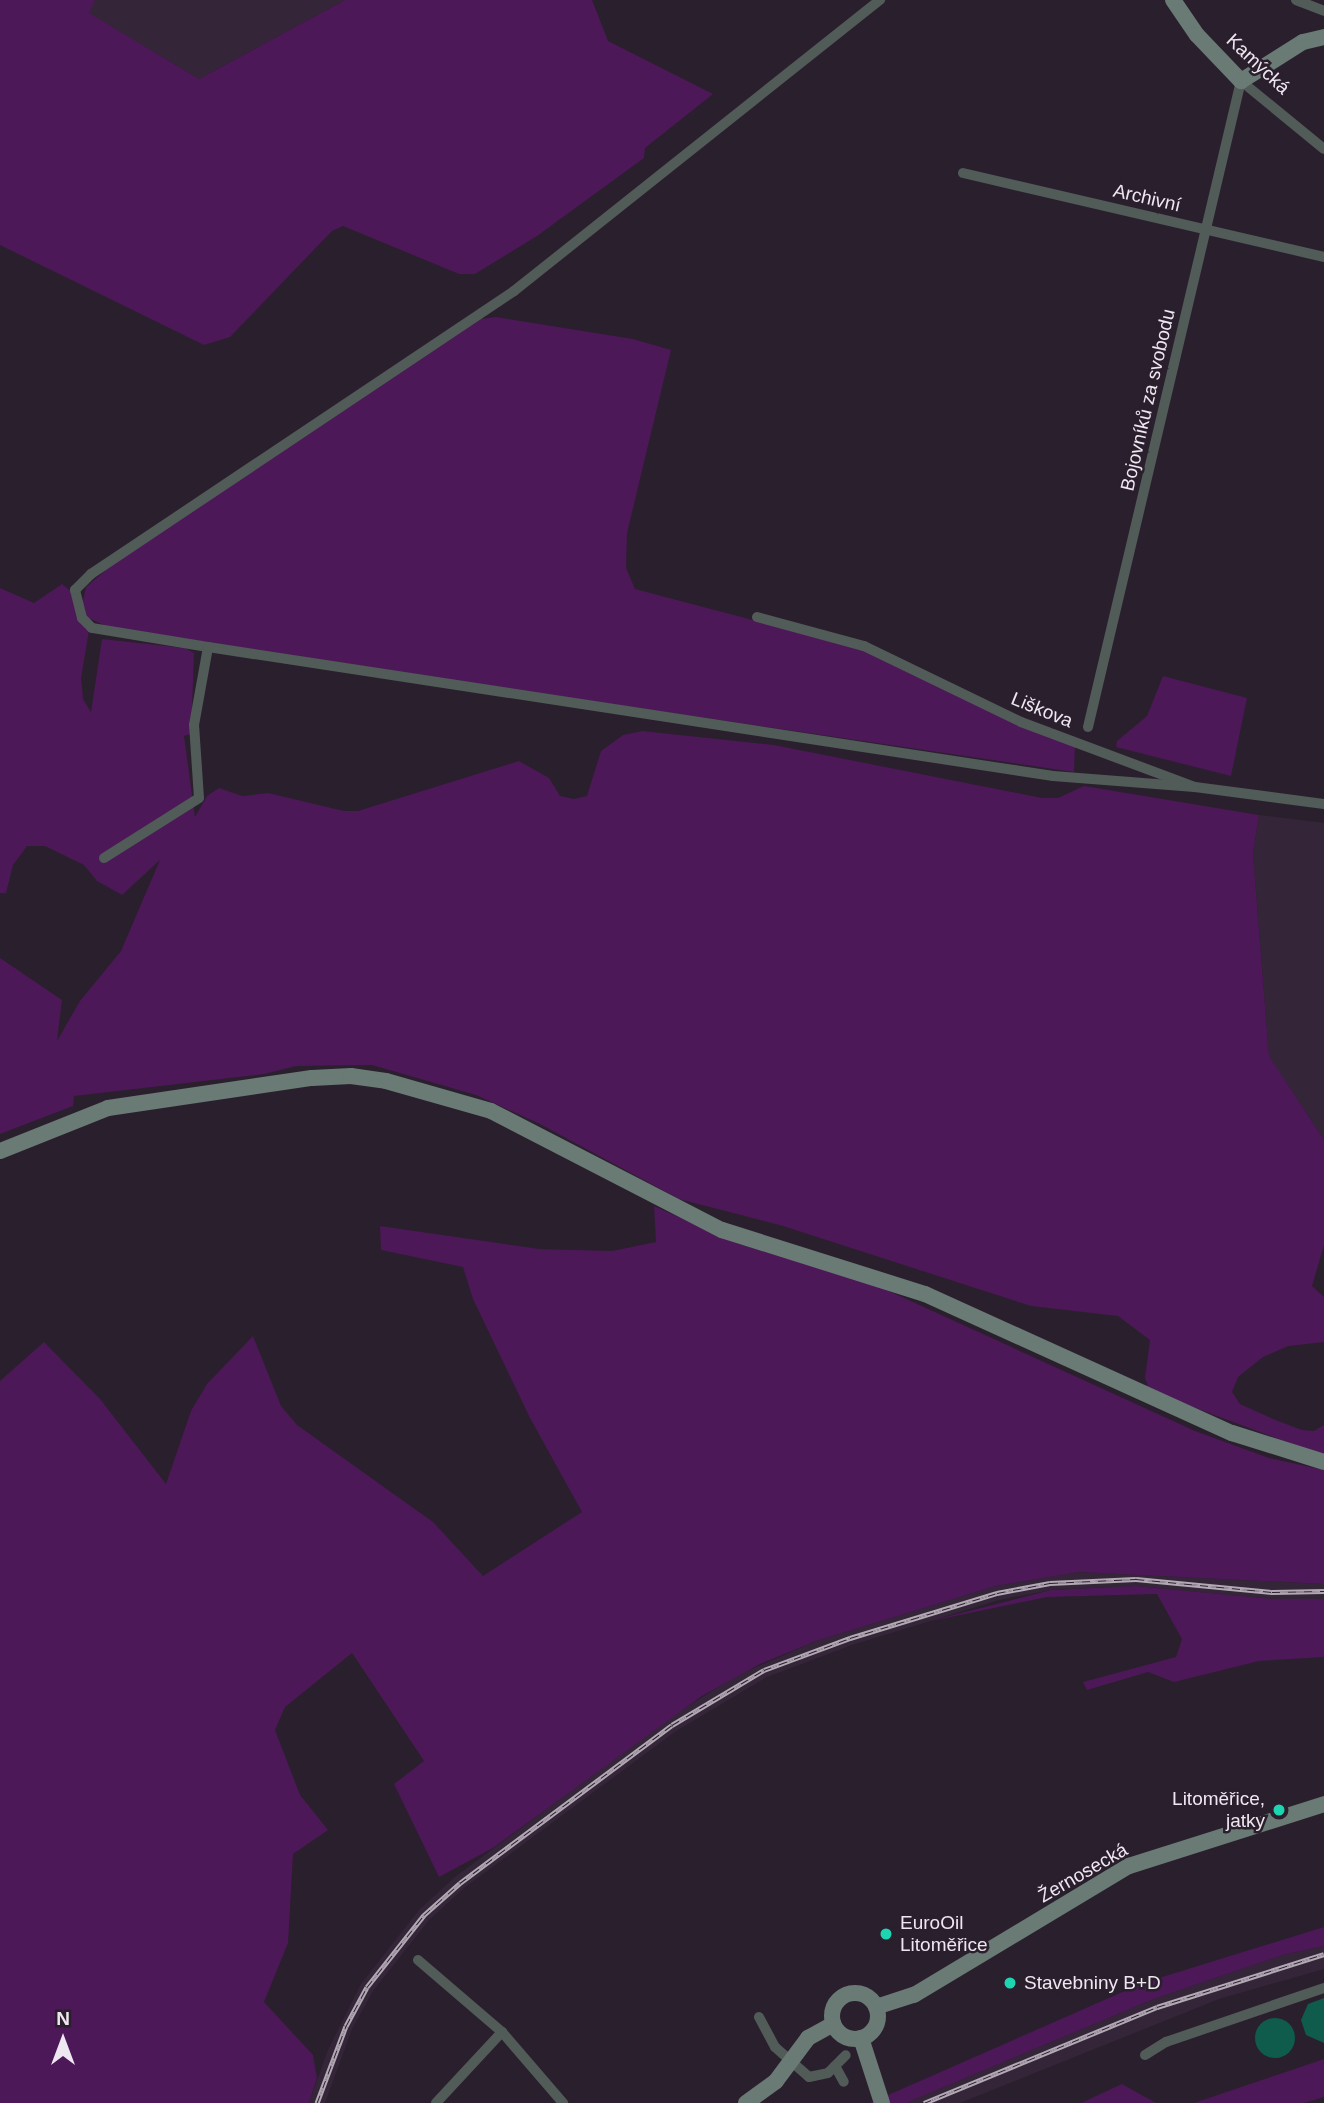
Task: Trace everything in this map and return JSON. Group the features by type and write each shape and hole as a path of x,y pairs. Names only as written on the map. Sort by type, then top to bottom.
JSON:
{"street":[{"path":"880,0 514,292 91,574 75,590 82,618 92,628 208,647 1053,776 1195,787"},
{"name":"Kamýcká","path":"1173,0 1197,35 1241,81 1324,149"},
{"path":"1296,0 1324,11"},
{"path":"1241,81 1303,42 1324,37"},
{"name":"Bojovníků za svobodu","path":"1088,727 1241,81"},
{"name":"Archivní","path":"963,173 1324,257"},
{"name":"Liškova","path":"757,617 864,646 1020,722 1195,787 1324,804"},
{"path":"104,858 199,798 194,726 208,647"},
{"path":"0,1151 108,1108 275,1082 351,1076 437,1093 491,1111 722,1230 890,1280 1232,1433 1324,1462"},
{"name":"Žernosecká","path":"876,2007 914,1996 1129,1866 1324,1804"},
{"path":"418,1961 502,2032 563,2103"},
{"path":"1145,2055 1166,2042 1324,1989"},
{"path":"858,1994 876,2007 873,2029 861,2038 844,2036 833,2024 833,2008 843,1996 858,1994"},
{"path":"760,2017 788,2061 808,2077 828,2073 846,2055"},
{"path":"746,2103 776,2081 788,2061 808,2038 833,2024"},
{"path":"436,2103 502,2032"},
{"path":"861,2038 879,2096"},
{"path":"835,2066 844,2082"}],"shaded area":[{"path":"0,0 95,0 89,13 199,79 345,0 592,0 608,41 713,94 645,148 644,158 537,236 475,274 459,274 343,226 332,231 230,337 204,345 0,245"},
{"path":"95,0 345,0 199,79 88,13"},
{"path":"496,317 633,339 671,350 627,533 626,568 635,589 859,648 1075,746 1074,772 269,654 108,627 91,619 81,678 83,699 91,712 102,639 185,648 194,653 191,734 184,736 195,817 207,796 219,788 242,796 268,793 344,811 358,811 519,761 549,778 560,796 574,799 587,796 601,751 623,735 642,731 774,745 1042,798 1058,798 1084,786 1259,815 1253,854 1269,1056 1324,1140 1324,1245 1312,1286 1324,1297 1324,1342 1288,1346 1263,1357 1238,1377 1232,1392 1240,1404 1302,1430 1314,1431 1324,1425 1324,1456 1150,1391 1145,1378 1150,1340 1118,1316 1031,1306 783,1226 679,1199 540,1124 476,1095 372,1065 296,1066 264,1074 74,1096 73,1106 0,1134 0,958 62,1000 57,1041 80,1001 121,951 160,860 122,895 97,881 84,865 45,846 27,846 13,865 6,893 0,893 0,588 34,603 62,584 83,601 86,587 112,565 481,319"},
{"path":"1163,676 1247,698 1231,776 1116,747 1117,741 1147,716"},
{"path":"1259,815 1324,823 1324,1140 1269,1057 1253,854"},
{"path":"654,1206 739,1244 880,1287 1195,1431 1269,1458 1324,1470 1324,1584 1079,1572 996,1586 816,1641 760,1664 702,1696 493,1848 439,1877 394,1784 424,1761 352,1653 285,1707 275,1730 300,1795 328,1830 293,1854 288,1943 264,2002 313,2055 317,2078 309,2103 0,2103 0,1381 44,1342 100,1399 166,1484 191,1411 207,1384 253,1336 281,1406 297,1425 433,1522 483,1576 582,1512 530,1418 473,1299 463,1267 381,1250 380,1226 539,1249 612,1251 656,1242"},
{"path":"1079,1572 1324,1584 1324,1599 1272,1599 1136,1586 1051,1590 999,1600 852,1645 767,1677 676,1731 464,1888 429,1920 373,1991 352,2029 325,2103 309,2103 328,2050 361,1984 419,1910 455,1877 668,1719 736,1676 816,1641 996,1586"},
{"path":"1136,1586 1272,1599 1324,1599 1324,1657 1259,1661 1174,1682 1148,1672 1087,1690 1083,1682 1176,1657 1182,1639 1157,1594 1047,1597 926,1622 1051,1590"},
{"path":"1324,1927 1324,1946 1283,1955 1154,1999 906,2103 870,2103 1143,1983"},
{"path":"1324,1946 1324,1969 1219,1999 960,2103 906,2103 1154,1999 1283,1955"},
{"path":"1324,1998 1324,2043 1306,2035 1301,2020 1308,2004"},
{"path":"1275,2018 1283,2019 1289,2024 1294,2030 1294,2046 1289,2052 1283,2057 1275,2058 1267,2057 1261,2052 1256,2046 1255,2038 1256,2030 1261,2024 1267,2019"},
{"path":"1324,2059 1324,2097 1304,2103 1194,2103"},
{"path":"1122,2084 1156,2103 1081,2103"}],"railway":[{"path":"317,2103 346,2026 367,1987 424,1915 460,1883 672,1725 764,1670 850,1638 997,1593 1050,1583 1136,1579 1272,1592 1324,1591"},
{"path":"924,2103 1157,2007 1324,1954"}],"place":[{"name":"Litoměřice, jatky","path":"1279,1810"},
{"name":"EuroOil Litoměřice","path":"886,1934"},
{"name":"Stavebniny B+D","path":"1010,1983"}]}
